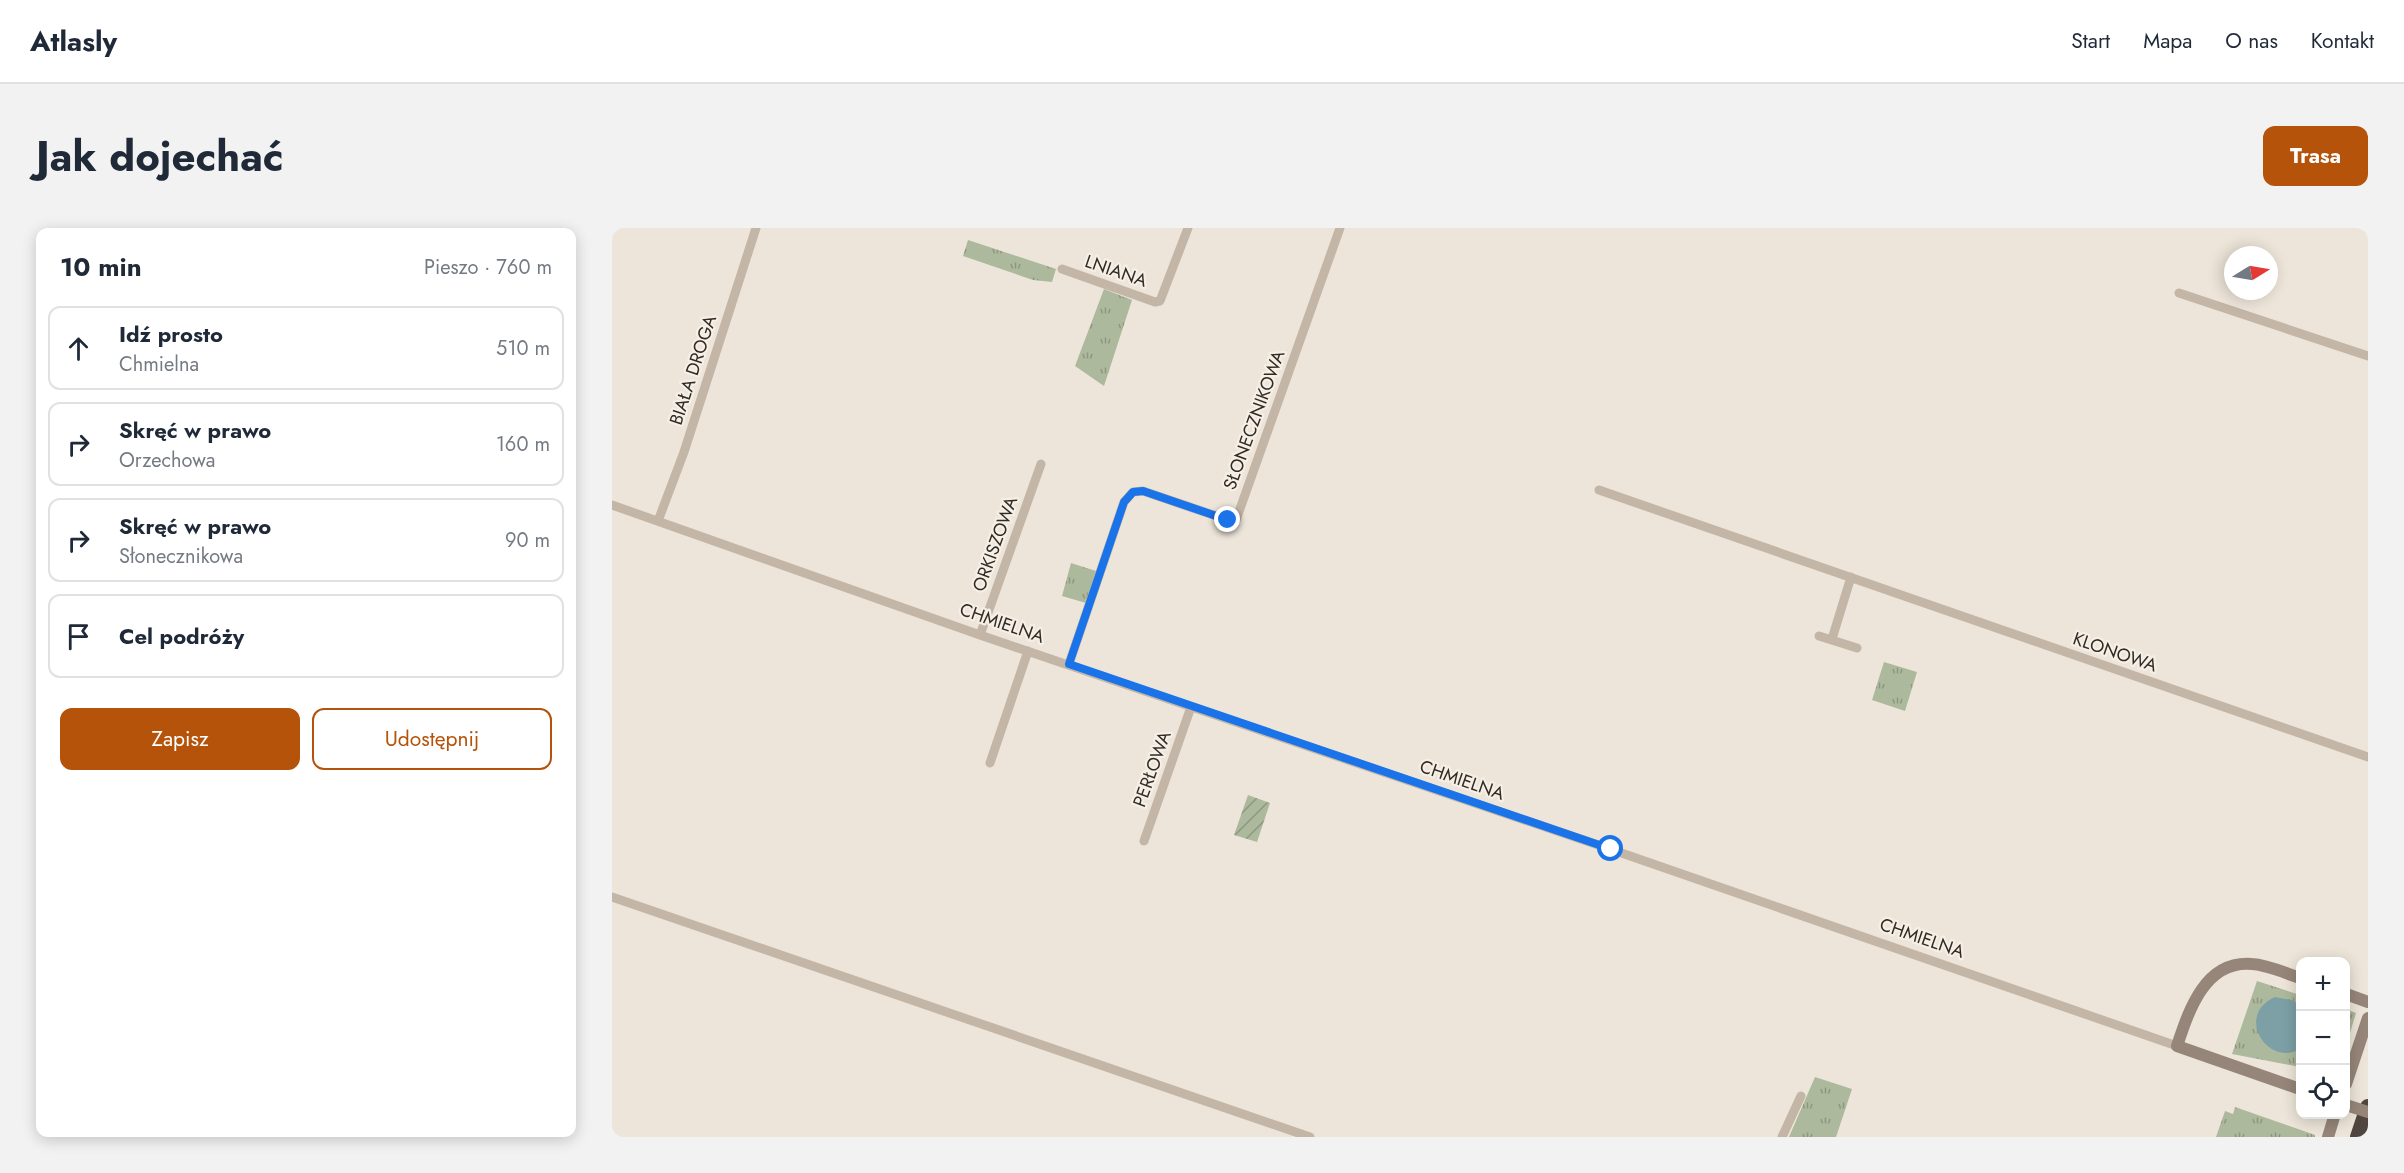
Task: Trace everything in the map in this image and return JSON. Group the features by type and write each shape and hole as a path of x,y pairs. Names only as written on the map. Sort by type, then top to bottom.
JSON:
{"highway":[{"path":"2358,1137 2368,1107"}],"street":[{"name":"BIAŁA DROGA","path":"658,521 684,452 756,228"},
{"name":"LNIANA","path":"1062,269 1155,302 1160,301 1188,228"},
{"name":"SŁONECZNIKOWA","path":"1069,664 1124,502 1133,492 1143,491 1228,520 1236,520 1340,228"},
{"path":"2179,293 2368,356"},
{"name":"ORKISZOWA","path":"980,635 1041,464"},
{"name":"KLONOWA","path":"1599,490 2368,758"},
{"name":"CHMIELNA","path":"612,505 980,635 1611,849 2296,1087"},
{"path":"1832,639 1851,577"},
{"path":"1819,636 1857,648"},
{"path":"990,763 1028,651"},
{"name":"PERŁOWA","path":"1144,841 1191,707"},
{"path":"612,897 1310,1137"},
{"path":"2177,1046 2198,994 2214,975 2232,966 2250,963 2296,976"},
{"path":"2350,995 2368,1002"},
{"path":"2350,1072 2368,1018"},
{"path":"1782,1137 1801,1096"},
{"path":"2350,1106 2368,1112"},
{"path":"2328,1137 2333,1119"}],"green space":[{"path":"968,240 1056,269 1052,282 1033,280 963,256"},
{"path":"1104,289 1132,300 1104,386 1075,366"},
{"path":"1071,563 1096,571 1086,603 1062,596"},
{"path":"1884,662 1917,672 1905,711 1872,700"},
{"path":"1248,795 1270,803 1257,842 1234,835"},
{"path":"2257,981 2296,994 2296,1066 2232,1054"},
{"path":"2350,1011 2356,1013 2350,1033"},
{"path":"1815,1077 1852,1089 1836,1137 1789,1137"},
{"path":"2235,1107 2315,1135 2315,1137 2216,1137 2225,1111 2233,1114"}],"water":[{"path":"2275,997 2296,1003 2296,1050 2288,1053 2277,1051 2267,1046 2260,1037 2256,1026 2257,1015 2263,1005"}],"route":[{"path":"1228,520 1143,491 1133,492 1124,502 1069,664 1611,849"}]}
